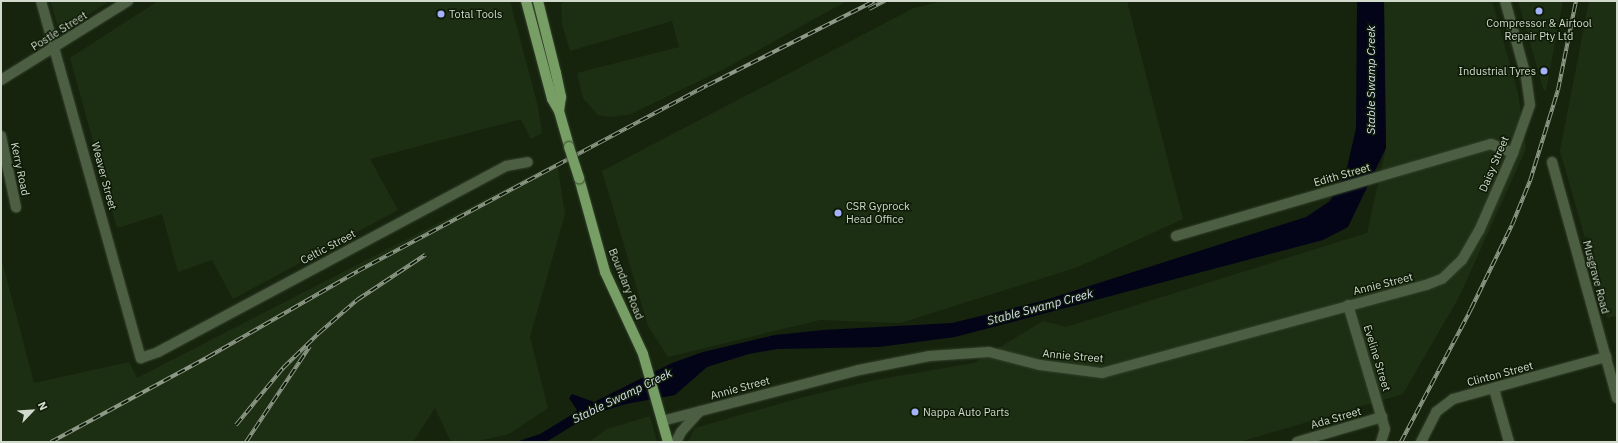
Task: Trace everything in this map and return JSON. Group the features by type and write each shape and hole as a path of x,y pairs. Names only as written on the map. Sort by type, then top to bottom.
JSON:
{"main road":[{"name":"Boundary Road","path":"526,1 552,99 559,111 605,272 648,369 668,442"},
{"name":"Boundary Road","path":"538,1 561,97 559,111"}],"street":[{"name":"Weaver Street","path":"41,1 141,358"},
{"name":"Postle Street","path":"1,80 55,48 128,1"},
{"name":"Daisy Street","path":"1479,231 1513,153 1530,105 1526,76 1505,1"},
{"name":"Kerry Road","path":"1,136 16,207"},
{"name":"Edith Street","path":"1176,236 1492,144 1513,153"},
{"name":"Celtic Street","path":"141,358 158,352 506,166 528,162"},
{"name":"Musgrave Road","path":"1552,162 1617,398"},
{"name":"Annie Street","path":"662,421 859,370 930,356 989,352 1040,365 1102,373 1348,305 1426,286 1442,279 1462,260 1479,231"},
{"name":"Eveline Street","path":"1348,305 1385,429 1381,442"},
{"name":"Clinton Street","path":"1421,442 1436,412 1443,405 1454,400 1606,357"},
{"path":"1494,389 1509,442"},
{"path":"676,442 681,432 700,411"},
{"name":"Ada Street","path":"1297,442 1382,417"}],"shaded area":[{"path":"50,1 110,1 60,33"},
{"path":"158,1 510,1 538,107 542,133 531,139 521,119 370,159 398,210 233,299 212,260 178,272 162,214 117,228 70,58"},
{"path":"564,1 847,1 726,68 631,114 612,117 598,115 583,98 577,73 679,47 672,21 570,51 562,24 561,4"},
{"path":"943,1 1127,1 1183,219 1078,267 900,323 820,320 668,357 648,326 602,171 914,8"},
{"path":"1384,1 1492,1 1518,93 1526,149 1459,297 1403,394 1239,442 688,442 695,428 800,398 875,380 974,363 1043,321 1066,327 1367,233 1386,148"},
{"path":"1518,1 1563,1 1546,90 1544,91"},
{"path":"1589,1 1617,1 1617,316 1607,318 1587,248 1591,245 1588,237 1585,238 1560,151"},
{"path":"557,162 565,214 530,337 548,408 509,434 474,442 451,442 435,408 413,442 1,442 1,257 34,383 129,362 137,378"},
{"path":"650,416 657,442 589,442 607,429"}],"water":[{"name":"Stable Swamp Creek","path":"1357,1 1384,1 1386,148 1348,227 1323,240 955,337 879,347 777,349 749,354 707,367 675,395 626,404 590,415 546,442 516,442 540,434 573,414 577,410 569,398 572,394 594,402 672,363 703,352 775,335 823,330 952,323 1042,301 1306,217 1330,201 1346,172 1356,128"}],"railway":[{"path":"51,442 208,357 358,271 708,85 874,1"},
{"path":"869,9 885,1"},
{"path":"1401,442 1471,309 1512,225 1530,181 1558,90 1576,1"},
{"path":"236,425 283,368 319,333 357,300 425,255"},
{"path":"246,442 310,346"}],"place":[{"name":"Compressor & Airtool Repair Pty Ltd","path":"1539,11"},
{"name":"Total Tools","path":"441,14"},
{"name":"Industrial Tyres","path":"1544,71"},
{"name":"CSR Gyprock Head Office","path":"838,213"},
{"name":"Nappa Auto Parts","path":"915,412"}]}
